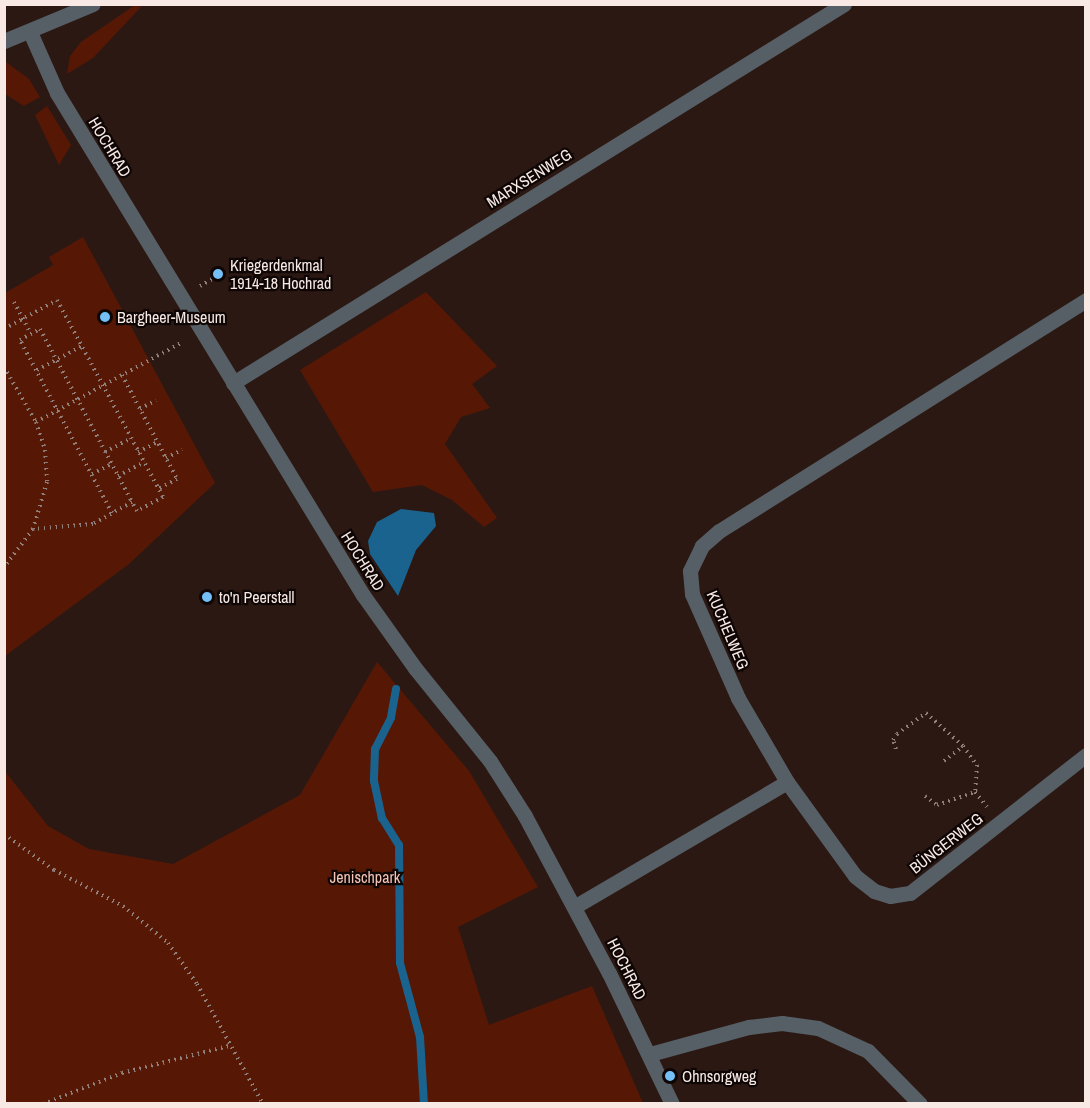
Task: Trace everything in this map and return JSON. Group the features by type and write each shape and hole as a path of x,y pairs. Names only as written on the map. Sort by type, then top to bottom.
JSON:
{"street":[{"path":"4,41 93,4"},
{"name":"MARXSENWEG","path":"233,383 844,4"},
{"name":"HOCHRAD","path":"30,32 57,93 201,333 378,618 508,788 574,907 650,1054 672,1104"},
{"name":"KUCHELWEG","path":"787,782 738,698 692,594 690,571 702,546 718,531 1086,300"},
{"name":"BÜNGERWEG","path":"787,782 855,876 874,891 890,896 910,893 1086,755"},
{"path":"574,907 787,782"},
{"path":"650,1054 749,1027 782,1023 818,1028 868,1051 920,1104"}],"path":[{"path":"197,288 217,276"},
{"path":"4,329 57,300 163,497 137,512 40,329 20,340 112,513"},
{"path":"14,302 31,334"},
{"path":"36,422 201,333"},
{"path":"37,370 82,346"},
{"path":"4,367 36,422 45,450 47,482 33,529 4,567"},
{"path":"122,375 177,478 158,489"},
{"path":"140,409 156,400"},
{"path":"105,452 131,438"},
{"path":"138,452 158,442"},
{"path":"166,458 182,450"},
{"path":"118,476 144,462"},
{"path":"92,474 112,464"},
{"path":"33,529 93,524 132,502"},
{"path":"896,749 893,740 897,734 926,713 963,746 977,765 975,792 1000,823"},
{"path":"944,761 963,746"},
{"path":"925,796 937,805 975,792"},
{"path":"4,834 54,870 123,906 168,943 197,984 262,1104"},
{"path":"43,1104 122,1073 229,1046"}],"green space":[{"path":"135,5 141,7 93,58 67,74 70,56 81,42"},
{"path":"6,62 29,79 40,97 24,106 5,94"},
{"path":"47,106 71,145 59,165 35,115"},
{"path":"83,237 215,483 129,564 5,656 5,293 53,265 49,257"},
{"path":"426,292 497,366 472,384 490,408 461,417 445,444 497,518 484,527 452,500 422,485 373,492 300,370"},
{"name":"Jenischpark","path":"377,662 469,771 538,887 458,927 489,1025 592,986 643,1103 5,1103 4,770 48,826 89,849 173,864 300,795"}],"water":[{"path":"401,509 434,513 436,526 416,550 398,596 370,554 368,541 377,522"}],"waterway":[{"path":"396,689 391,718 375,749 374,781 382,818 399,845 400,963 420,1037 424,1104"}],"place":[{"name":"Kriegerdenkmal 1914-18 Hochrad","path":"218,274"},
{"name":"Bargheer-Museum","path":"105,317"},
{"name":"to'n Peerstall","path":"207,597"},
{"name":"Ohnsorgweg","path":"670,1076"}]}
